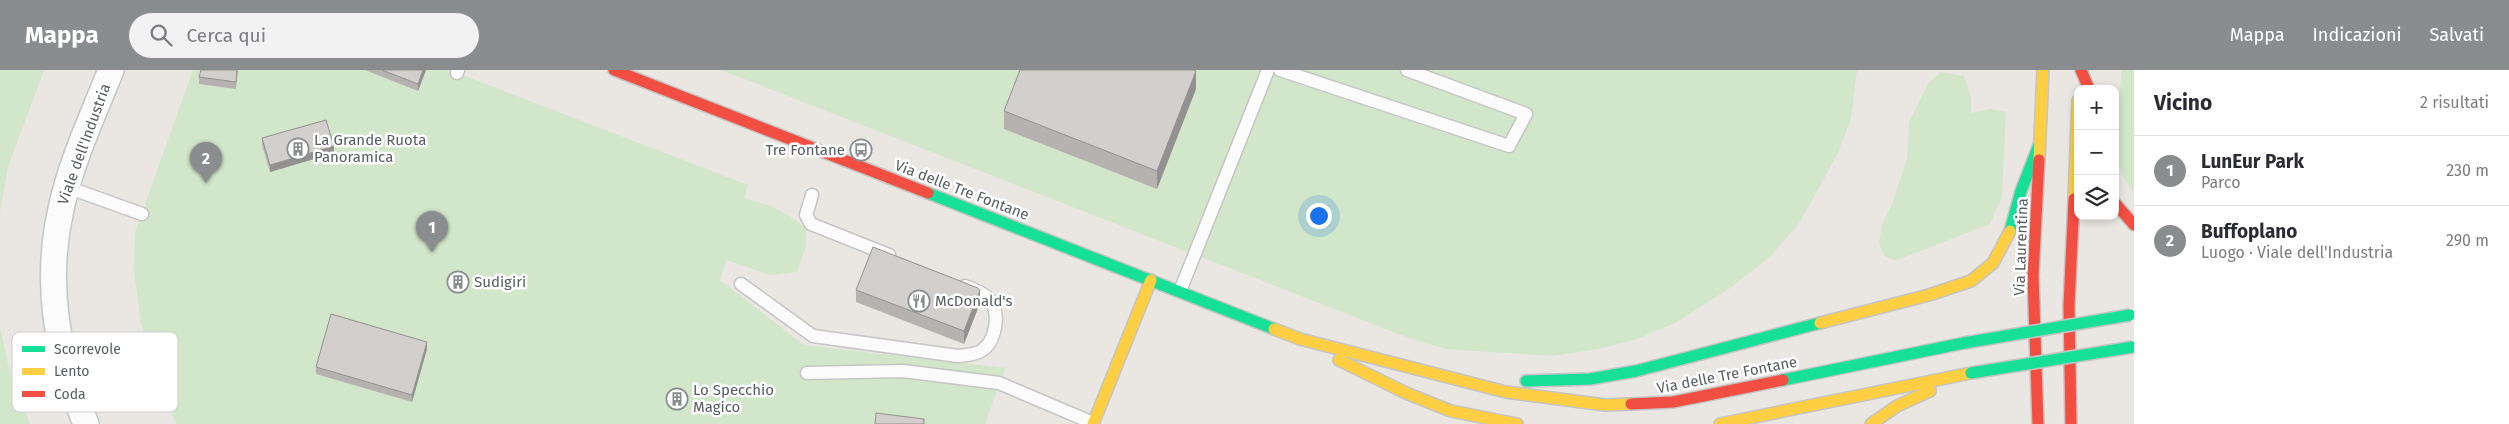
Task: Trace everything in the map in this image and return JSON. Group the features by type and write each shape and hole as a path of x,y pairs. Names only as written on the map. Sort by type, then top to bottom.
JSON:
{"main road":[{"name":"Via delle Tre Fontane","path":"614,70 1300,339 1369,375 1451,411 1517,424"},
{"name":"Via Laurentina","path":"2038,424 2033,276 2043,70"},
{"path":"2078,85 2080,70"},
{"path":"2080,70 2087,85"},
{"path":"2071,424 2069,306 2077,130"},
{"path":"1446,375 1514,381 1590,379 1654,368 1929,295 1971,281 1989,268 2004,245 2021,190 2039,146"},
{"path":"2119,208 2134,225"},
{"path":"2024,384 2033,276"},
{"path":"1093,423 1151,280"},
{"name":"Via delle Tre Fontane","path":"1300,339 1499,390 1536,397 1604,405 1648,405 1721,394 1964,343 2132,315"},
{"path":"1720,424 1971,373 2134,347"},
{"path":"1871,424 1912,397 1971,373"},
{"path":"1451,411 1485,424"}],"street":[{"name":"Viale dell'Industria","path":"59,332 56,318 53,264 55,242 68,187 111,70"},
{"name":"Viale dell'Industria","path":"82,412 86,424"}],"lane":[{"path":"1180,291 1268,70"},
{"path":"1280,70 1509,146 1526,114 1406,70"},
{"path":"68,187 142,214"},
{"path":"812,195 806,215 811,224 901,260"},
{"path":"740,284 813,336 958,356 970,355 982,350 991,341 995,326 995,309 983,294 956,282"},
{"path":"807,374 903,371 999,383 1093,423"}],"green space":[{"path":"0,70 44,70 8,167 0,212"},
{"path":"193,70 450,70 748,185 744,199 785,213 806,228 806,246 797,272 770,275 726,260 720,280 804,345 1006,368 985,423 987,424 176,424 171,412 178,412 178,332 144,332 134,271 135,232"},
{"path":"721,70 1857,70 1851,119 1838,153 1800,222 1771,256 1730,288 1675,323 1638,339 1603,348 1553,356 1446,349 1406,337"},
{"path":"2122,70 2134,70 2134,191 2125,180 2119,162 2119,98"},
{"path":"1941,72 1964,76 1971,97 1971,113 1990,109 2006,112 2002,198 1990,224 1895,261 1884,256 1879,243 1882,225 1892,204 1907,159 1909,122 1928,84"},
{"path":"0,327 12,376 12,412 26,412 30,424 0,424"}],"building":[{"path":"201,70 237,70 236,82 199,77"},
{"path":"382,70 423,70 418,84"},
{"path":"1020,70 1196,71 1157,171 1004,111"},
{"name":"La Grande Ruota Panoramica","path":"326,120 334,146 270,165 262,138"},
{"name":"McDonald's","path":"873,247 978,288 980,290 964,331 856,290"},
{"path":"331,314 427,342 412,395 316,367"},
{"path":"876,413 924,419 924,424 875,424"}],"traffic: fast":[{"path":"2010,231 2021,191 2039,145"},
{"path":"928,193 1274,329"},
{"path":"1964,343 2130,315"},
{"path":"1526,381 1590,379 1636,371 1820,323"},
{"path":"1783,380 1964,343"},
{"path":"1971,373 2133,347"}],"traffic: slow":[{"path":"2039,160 2043,70"},
{"path":"2075,175 2077,130"},
{"path":"1820,323 1929,295 1971,281 1993,263 2010,231"},
{"path":"1093,424 1151,280"},
{"path":"1274,329 1300,339 1506,392 1605,405 1631,404"},
{"path":"1339,360 1406,393 1451,411 1517,424"},
{"path":"1720,424 1971,373"},
{"path":"1871,424 1897,406 1930,391"}],"traffic: jam":[{"path":"614,70 928,193"},
{"path":"2081,70 2087,85"},
{"path":"2038,424 2033,276 2039,160"},
{"path":"2071,424 2069,306 2074,199"},
{"path":"2119,208 2134,225"},
{"path":"1631,404 1673,402 1783,380"}],"place":[{"name":"La Grande Ruota Panoramica","path":"298,149"},
{"name":"Tre Fontane","path":"861,150"},
{"name":"Buffoplano","path":"206,183"},
{"name":"LunEur Park","path":"432,252"},
{"name":"Sudigiri","path":"458,282"},
{"name":"McDonald's","path":"919,301"},
{"name":"Lo Specchio Magico","path":"677,399"}]}
